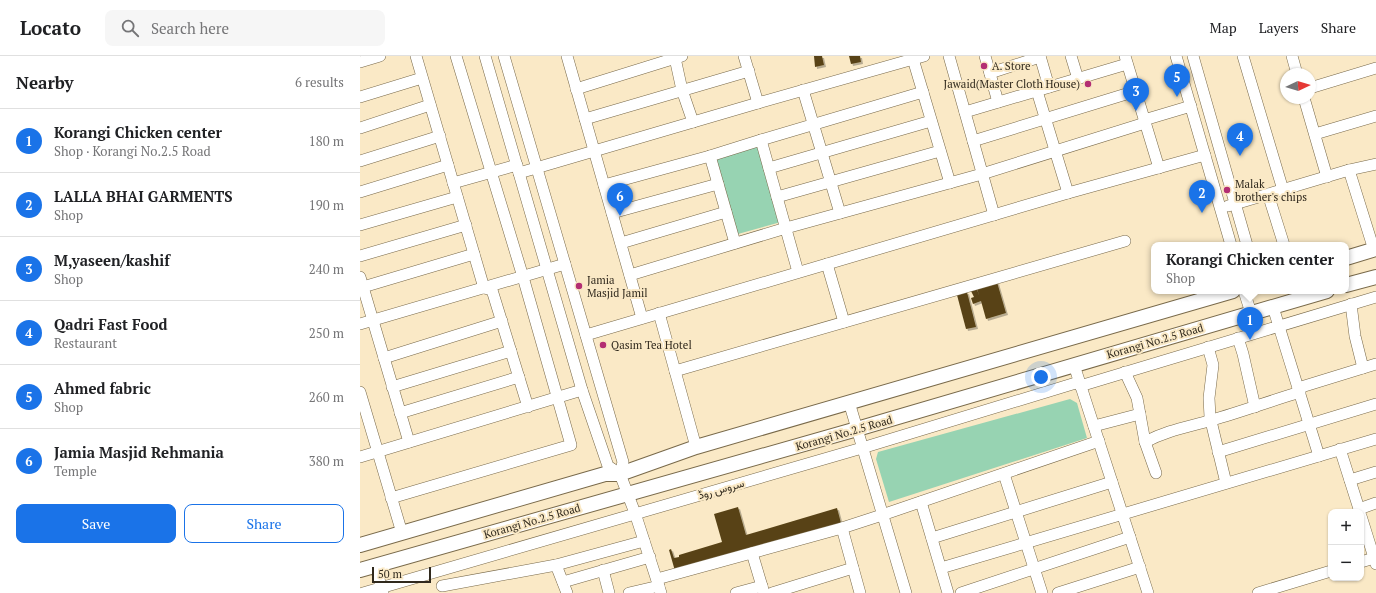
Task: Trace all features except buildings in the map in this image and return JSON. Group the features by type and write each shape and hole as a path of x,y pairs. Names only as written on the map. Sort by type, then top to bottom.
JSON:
{"main road":[{"path":"1349,257 1375,250"},
{"path":"1349,284 1376,277"},
{"path":"360,545 605,474 620,474 696,447 1223,294"},
{"name":"Korangi No.2.5 Road","path":"360,570 857,429 1317,294"}],"street":[{"path":"360,62 380,56"},
{"path":"416,56 484,288"},
{"path":"391,498 571,445 523,277 456,56"},
{"path":"485,56 582,390 608,466 620,474"},
{"path":"504,56 623,462 620,474 659,586"},
{"path":"744,56 758,103"},
{"path":"949,56 994,215"},
{"path":"985,56 998,102"},
{"path":"1071,56 1078,79"},
{"path":"1243,56 1283,190"},
{"path":"1292,56 1295,68"},
{"path":"570,57 576,88 642,318"},
{"path":"576,88 650,61 678,57 682,90 693,122"},
{"path":"990,73 1040,57 1049,87"},
{"path":"1230,242 1177,59 1196,57 1246,242"},
{"path":"453,183 491,172 537,168 918,58 923,92 950,183"},
{"path":"965,112 1078,79 1126,60 1159,168"},
{"path":"1316,86 1376,68"},
{"path":"585,119 749,71"},
{"path":"360,97 422,78"},
{"path":"803,90 840,213"},
{"path":"1037,90 1068,193"},
{"path":"973,141 1136,91"},
{"path":"604,185 710,156 923,92"},
{"path":"1306,104 1328,178"},
{"path":"360,128 430,105"},
{"path":"630,275 786,228 982,174 1191,106"},
{"path":"1314,134 1376,116"},
{"path":"769,168 932,121"},
{"path":"360,161 440,136"},
{"path":"761,140 798,272"},
{"path":"777,197 940,151"},
{"path":"586,335 1068,193 1205,155"},
{"path":"710,156 735,243"},
{"path":"1220,208 1328,178 1349,170 1376,164"},
{"path":"360,192 448,165"},
{"path":"1349,170 1375,250"},
{"path":"612,213 718,184"},
{"path":"1268,194 1283,242"},
{"path":"360,225 457,196"},
{"path":"620,243 726,212"},
{"path":"360,256 466,225"},
{"path":"675,371 1125,241"},
{"path":"409,442 362,282 474,254"},
{"path":"360,324 565,264"},
{"path":"828,264 844,322"},
{"path":"484,288 492,290 528,407"},
{"path":"1245,294 1250,313"},
{"name":"سروس روڈ","path":"363,593 382,590 440,570 1125,372 1376,297"},
{"path":"1352,304 1354,336 1363,368"},
{"path":"1273,307 1319,456"},
{"path":"659,313 696,447"},
{"path":"384,358 502,321"},
{"path":"1238,338 1255,407"},
{"path":"1208,347 1213,365 1209,398 1210,421 1226,483"},
{"path":"392,386 511,351"},
{"path":"1145,442 1173,430 1210,421 1255,407 1299,390 1376,364"},
{"path":"1074,365 1148,593"},
{"path":"1125,372 1137,398 1145,442 1156,473"},
{"path":"400,413 519,377"},
{"path":"360,457 582,390"},
{"path":"360,392 402,533"},
{"path":"849,402 906,593"},
{"path":"1218,452 1376,404"},
{"path":"1094,426 1140,414"},
{"path":"941,568 1376,439"},
{"path":"630,593 659,586 752,553 842,528 1098,441"},
{"path":"1340,449 1359,509"},
{"path":"1350,480 1376,472"},
{"path":"1004,474 1042,593"},
{"path":"932,538 1112,482"},
{"path":"921,502 948,593"},
{"path":"1364,510 1376,504"},
{"path":"1364,520 1372,537 1375,561 1364,562"},
{"path":"842,528 860,593"},
{"path":"961,593 1130,537"},
{"path":"440,570 443,590 556,565 644,541"},
{"path":"736,593 763,589 752,553"},
{"path":"563,582 650,557"},
{"path":"375,565 382,590"},
{"path":"556,565 567,593"},
{"path":"1058,593 1140,566"},
{"path":"772,593 853,568"},
{"path":"603,570 609,593"},
{"path":"1258,593 1328,572"}],"green space":[{"path":"758,144 781,222 738,234 716,157"},
{"path":"1070,399 1077,403 1087,438 889,502 876,459 878,452"}],"place":[{"name":"A. Store","path":"984,66"},
{"name":"Jawaid(Master Cloth House)","path":"1088,84"},
{"name":"Ahmed fabric","path":"1177,97"},
{"name":"M,yaseen/kashif","path":"1136,111"},
{"name":"Qadri Fast Food","path":"1240,156"},
{"name":"Malak brother's chips","path":"1227,190"},
{"name":"LALLA BHAI GARMENTS","path":"1202,213"},
{"name":"Jamia Masjid Rehmania","path":"620,216"},
{"name":"Jamia Masjid Jamil","path":"579,286"},
{"name":"Korangi Chicken center","path":"1250,340"},
{"name":"Qasim Tea Hotel","path":"603,345"}]}
